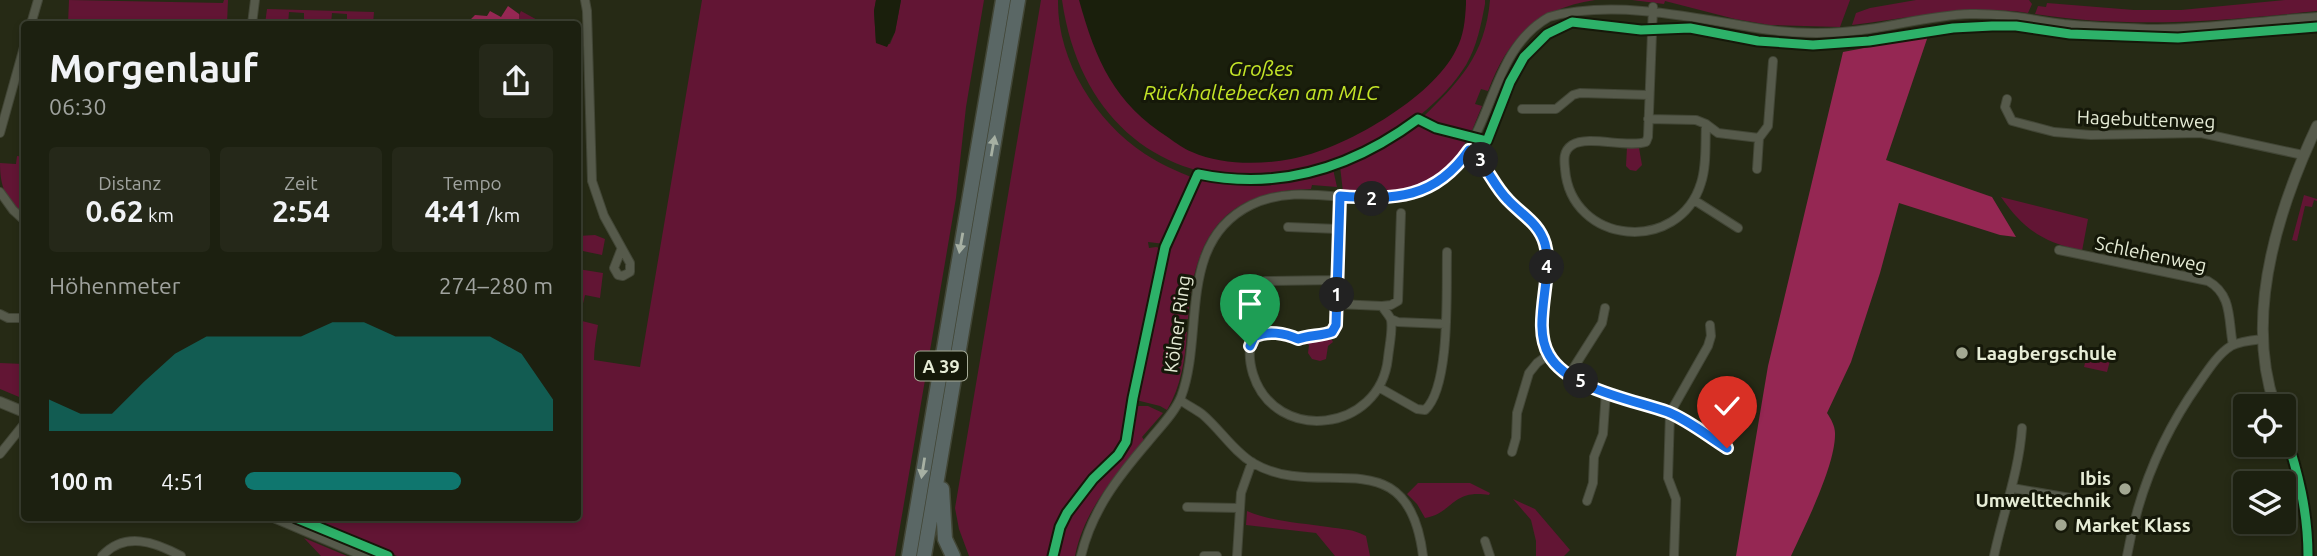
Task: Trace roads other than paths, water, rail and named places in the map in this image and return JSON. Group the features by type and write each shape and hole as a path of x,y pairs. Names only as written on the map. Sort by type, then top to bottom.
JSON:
{"highway":[{"name":"A 39","path":"909,556 1003,0"},
{"name":"A 39","path":"924,556 1018,0"},
{"path":"941,459 945,539 953,556"}],"street":[{"path":"32,21 38,0"},
{"path":"252,21 255,0"},
{"path":"585,0 592,181 604,216 621,250"},
{"name":"Kölner Ring","path":"1081,556 1091,523 1104,498 1180,400 1190,355 1198,280 1204,258 1216,235 1247,207 1267,198 1291,194 1371,199 1413,194 1429,187 1448,174 1469,150 1509,57 1523,38 1550,17 1570,9 1592,5 1629,4 1750,27 1804,33 1844,32 1950,15 1973,14 2002,15 2065,24 2155,29 2317,17"},
{"path":"1653,7 1646,142 1579,142 1570,146 1565,152 1566,182 1577,204 1587,214 1613,229 1632,232 1648,231 1675,219 1694,200 1704,171 1706,124"},
{"path":"0,133 21,58"},
{"path":"1757,169 1759,138 1768,126 1773,61"},
{"path":"1522,109 1556,108 1580,93 1649,95"},
{"name":"Hagebuttenweg","path":"2007,99 2006,107 2012,121 2054,132 2126,136 2201,133 2303,155"},
{"path":"1648,119 1696,120 1718,133 1759,138"},
{"path":"2271,394 2263,339 2267,280 2288,198 2303,155 2317,127"},
{"path":"1469,150 1480,158 1508,201 1534,222 1545,244 1547,262 1543,324 1548,355 1569,375 1606,392 1670,413 1727,448"},
{"path":"1,196 21,217"},
{"path":"1340,196 1336,325 1332,332 1324,335 1308,335 1298,339 1288,334 1261,333 1254,337 1250,346 1250,362 1255,380 1267,399 1290,415 1316,421 1340,419 1361,408 1380,388 1387,370 1391,319"},
{"path":"1694,200 1738,228"},
{"path":"1337,304 1382,306 1398,301 1401,213"},
{"path":"1288,227 1338,229"},
{"name":"Schlehenweg","path":"2059,250 2197,278 2214,285 2227,301 2233,345"},
{"path":"1380,388 1417,409 1425,410 1433,404 1442,376 1447,252"},
{"path":"1265,281 1336,281"},
{"path":"1382,306 1391,319 1398,322 1445,324"},
{"path":"1569,375 1602,324 1605,308"},
{"path":"0,314 21,318"},
{"path":"1674,556 1676,499 1668,478 1670,413 1708,346 1710,325"},
{"path":"2127,556 2146,481 2164,439 2212,365 2233,345 2263,339"},
{"path":"1512,452 1516,439 1517,413 1524,397 1529,373 1548,355"},
{"path":"1587,501 1592,483 1594,457 1603,434 1606,392"},
{"path":"1180,400 1203,415 1252,462 1291,475 1344,477 1381,483 1404,500 1413,513 1423,556"},
{"path":"0,402 21,411"},
{"path":"0,454 21,428"},
{"path":"1994,556 2012,488 2022,428"},
{"path":"2292,457 2306,509 2308,556"},
{"path":"1237,556 1239,508 1244,478 1252,462"},
{"path":"2012,488 2077,499"},
{"path":"1187,507 1239,508"},
{"path":"283,521 366,556"},
{"path":"103,556 122,542 139,540 161,545 181,556"},
{"path":"1485,541 1490,556"},
{"path":"1204,556 1217,556"}],"water":[{"path":"876,0 901,0 895,32 887,47 876,43"},
{"name":"Großes Rückhaltebecken am MLC","path":"1079,0 1466,0 1466,4 1465,22 1456,50 1428,86 1407,103 1360,133 1335,145 1291,159 1254,163 1228,162 1189,151 1150,125 1134,110 1110,79 1092,42"}],"place":[{"name":"Laagbergschule","path":"1962,353"},
{"name":"Ibis Umwelttechnik","path":"2125,489"},
{"name":"Market Klass","path":"2061,525"}]}
